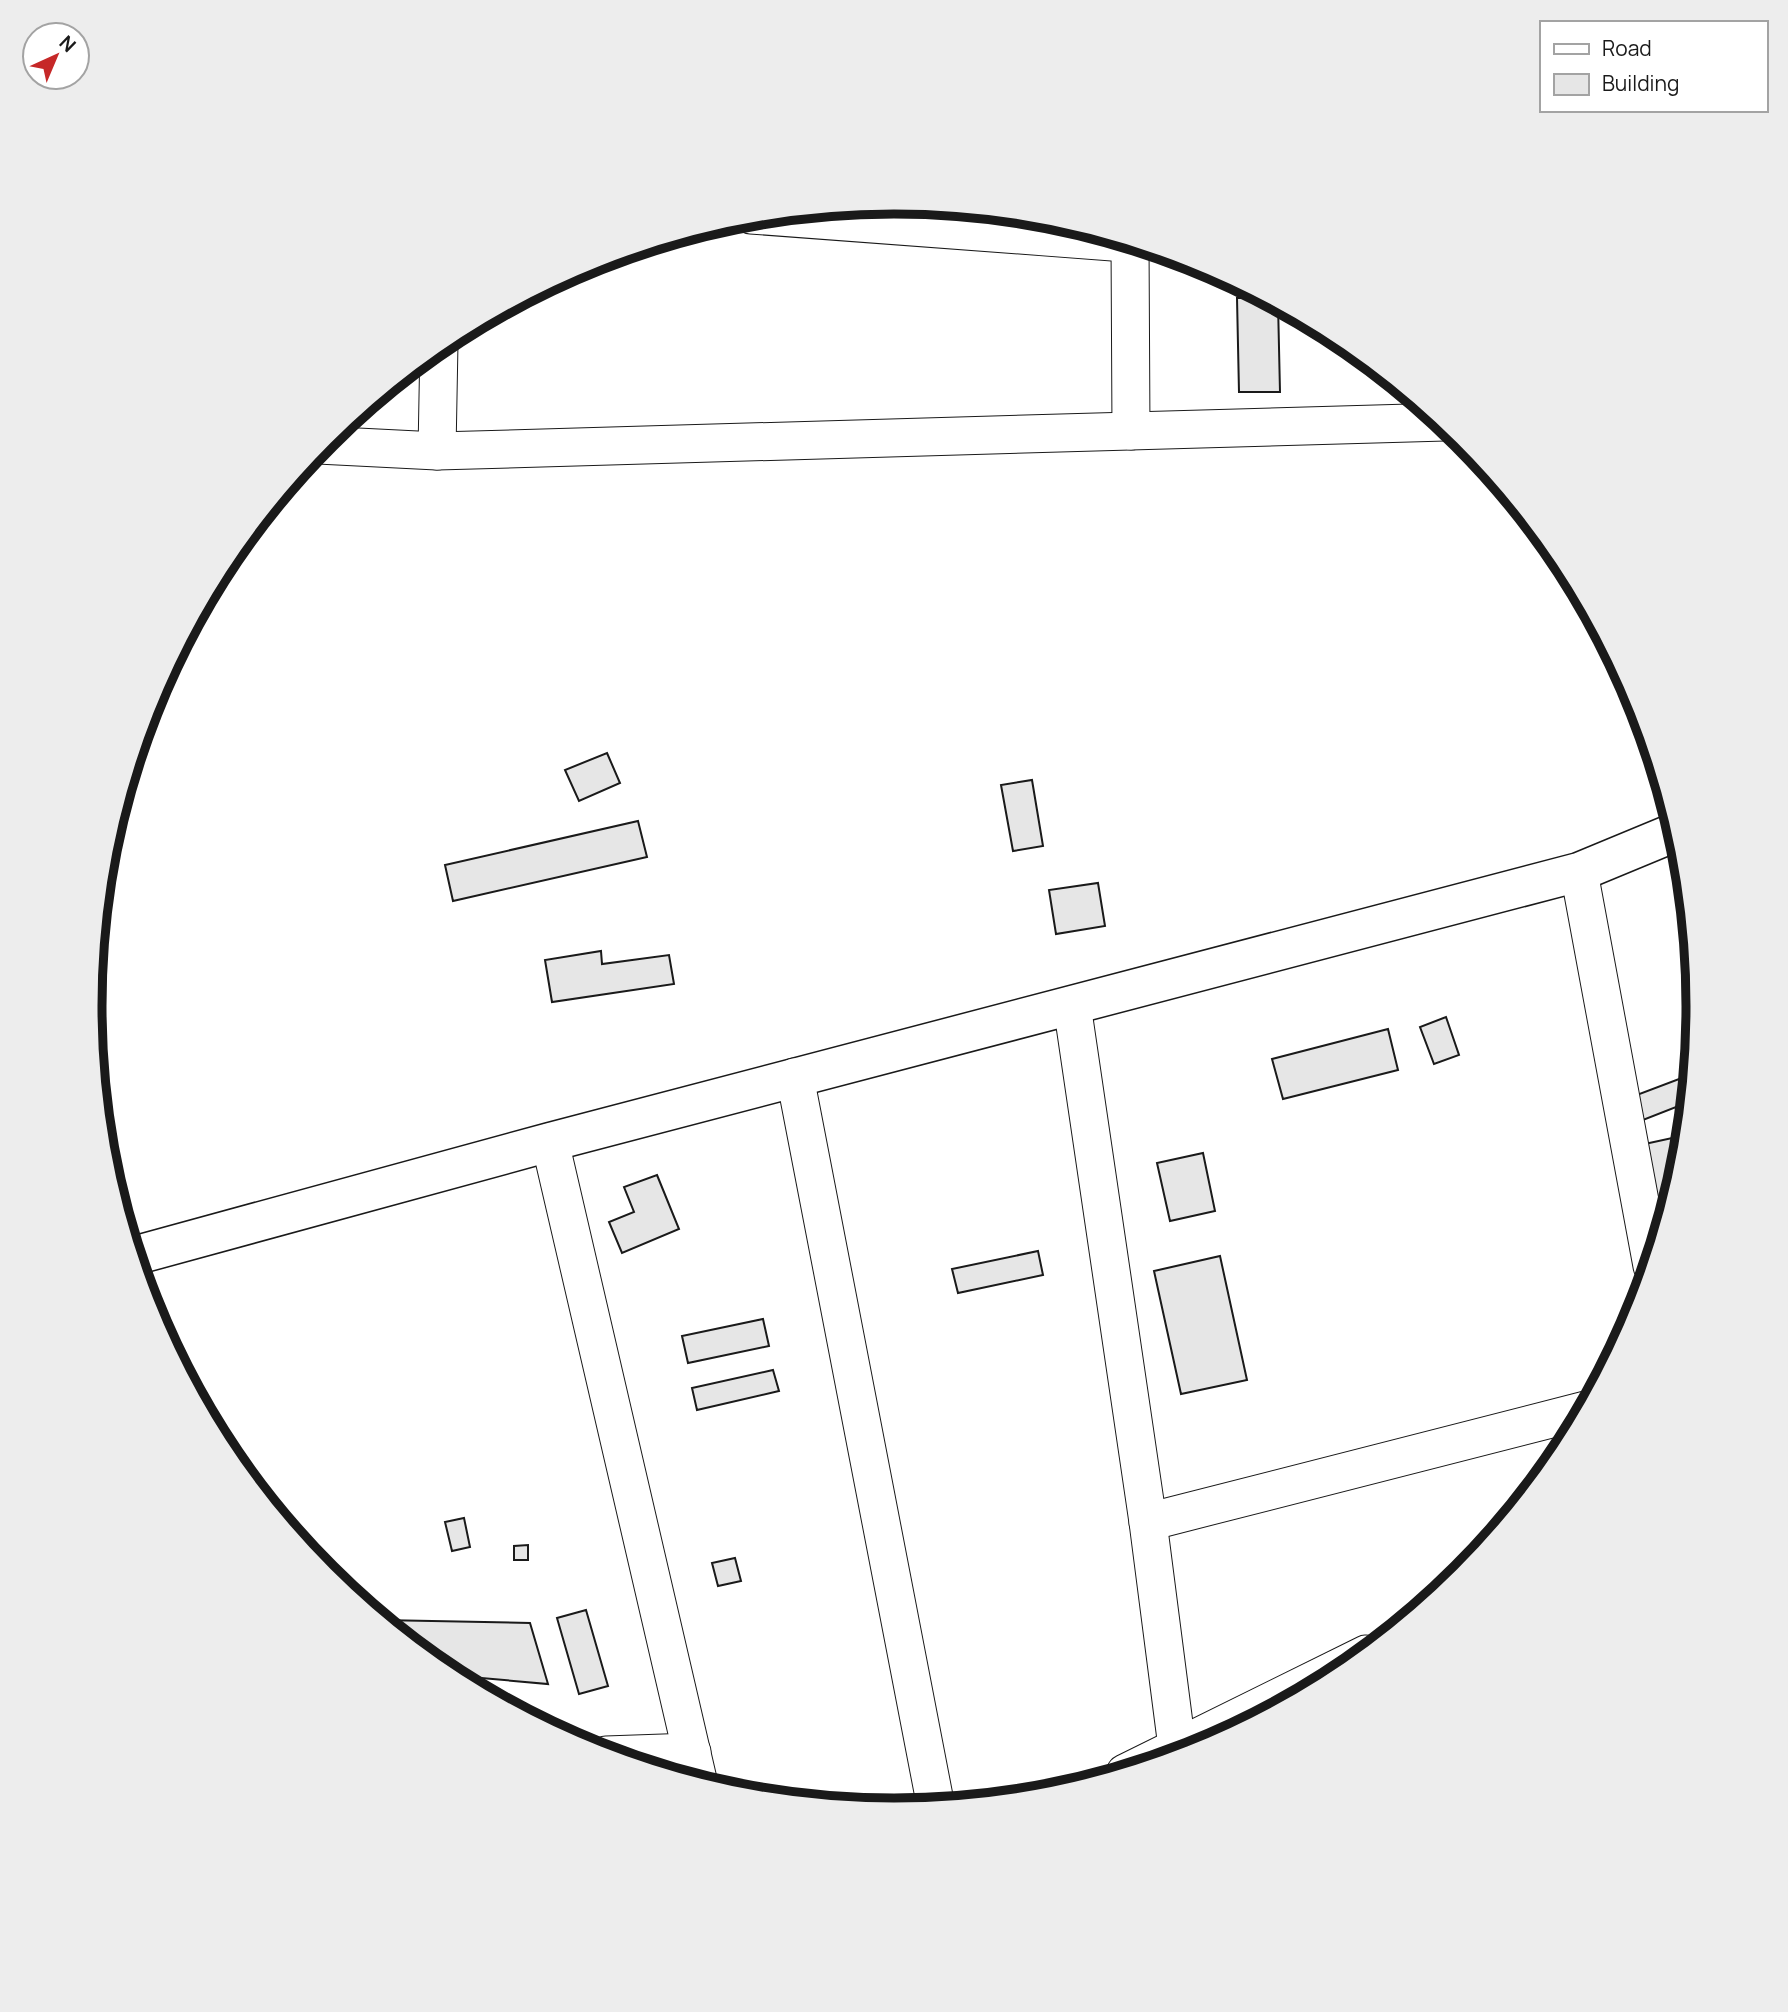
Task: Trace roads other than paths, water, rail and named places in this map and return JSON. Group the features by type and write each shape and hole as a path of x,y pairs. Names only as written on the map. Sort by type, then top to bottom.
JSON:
{"street":[{"path":"803,219 1096,240"},
{"path":"1131,431 1133,251"},
{"path":"437,452 439,358"},
{"path":"334,446 437,452 1131,431 1409,408"},
{"path":"142,1254 550,1142 1579,872 1667,835"},
{"path":"1579,872 1648,1246"},
{"path":"1072,1005 1148,1522 1177,1746"},
{"path":"795,1077 934,1797"},
{"path":"550,1142 696,1768 663,1763"},
{"path":"1148,1522 1573,1413"},
{"path":"1190,1741 1295,1689"}]}
